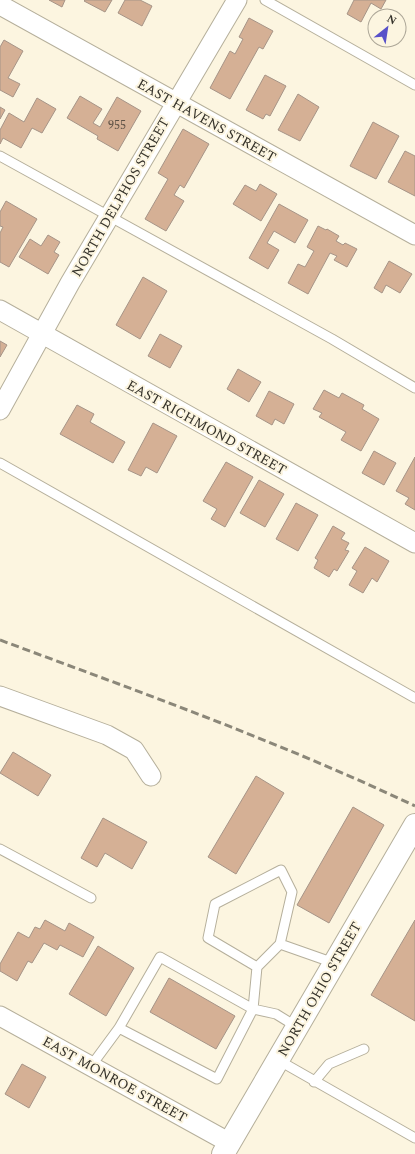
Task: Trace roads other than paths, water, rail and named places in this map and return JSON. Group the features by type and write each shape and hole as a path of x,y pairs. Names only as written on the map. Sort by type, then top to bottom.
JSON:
{"street":[{"name":"NORTH DELPHOS STREET","path":"0,410 70,283 110,217 175,102 237,0"},
{"name":"EAST HAVENS STREET","path":"0,5 415,235"},
{"name":"EAST RICHMOND STREET","path":"0,310 415,543"},
{"path":"0,696 107,735 134,750 151,776"},
{"name":"NORTH OHIO STREET","path":"226,1148 415,824"},
{"name":"EAST MONROE STREET","path":"0,1016 91,1066 226,1148"}],"lane":[{"path":"265,0 415,84"},
{"path":"0,156 332,339 415,388"},
{"path":"0,463 415,698"},
{"path":"0,849 91,898"},
{"path":"119,1028 217,1079 253,1009 257,967 280,944 292,892 281,870 215,904 208,938 257,967"},
{"path":"280,944 334,963"},
{"path":"91,1066 119,1028 160,957 253,1009 276,1014 297,1027"},
{"path":"314,1082 329,1064 364,1049"},
{"path":"278,1060 314,1082 415,1138"}],"railway":[{"path":"0,640 209,718 313,760 415,806"}]}
